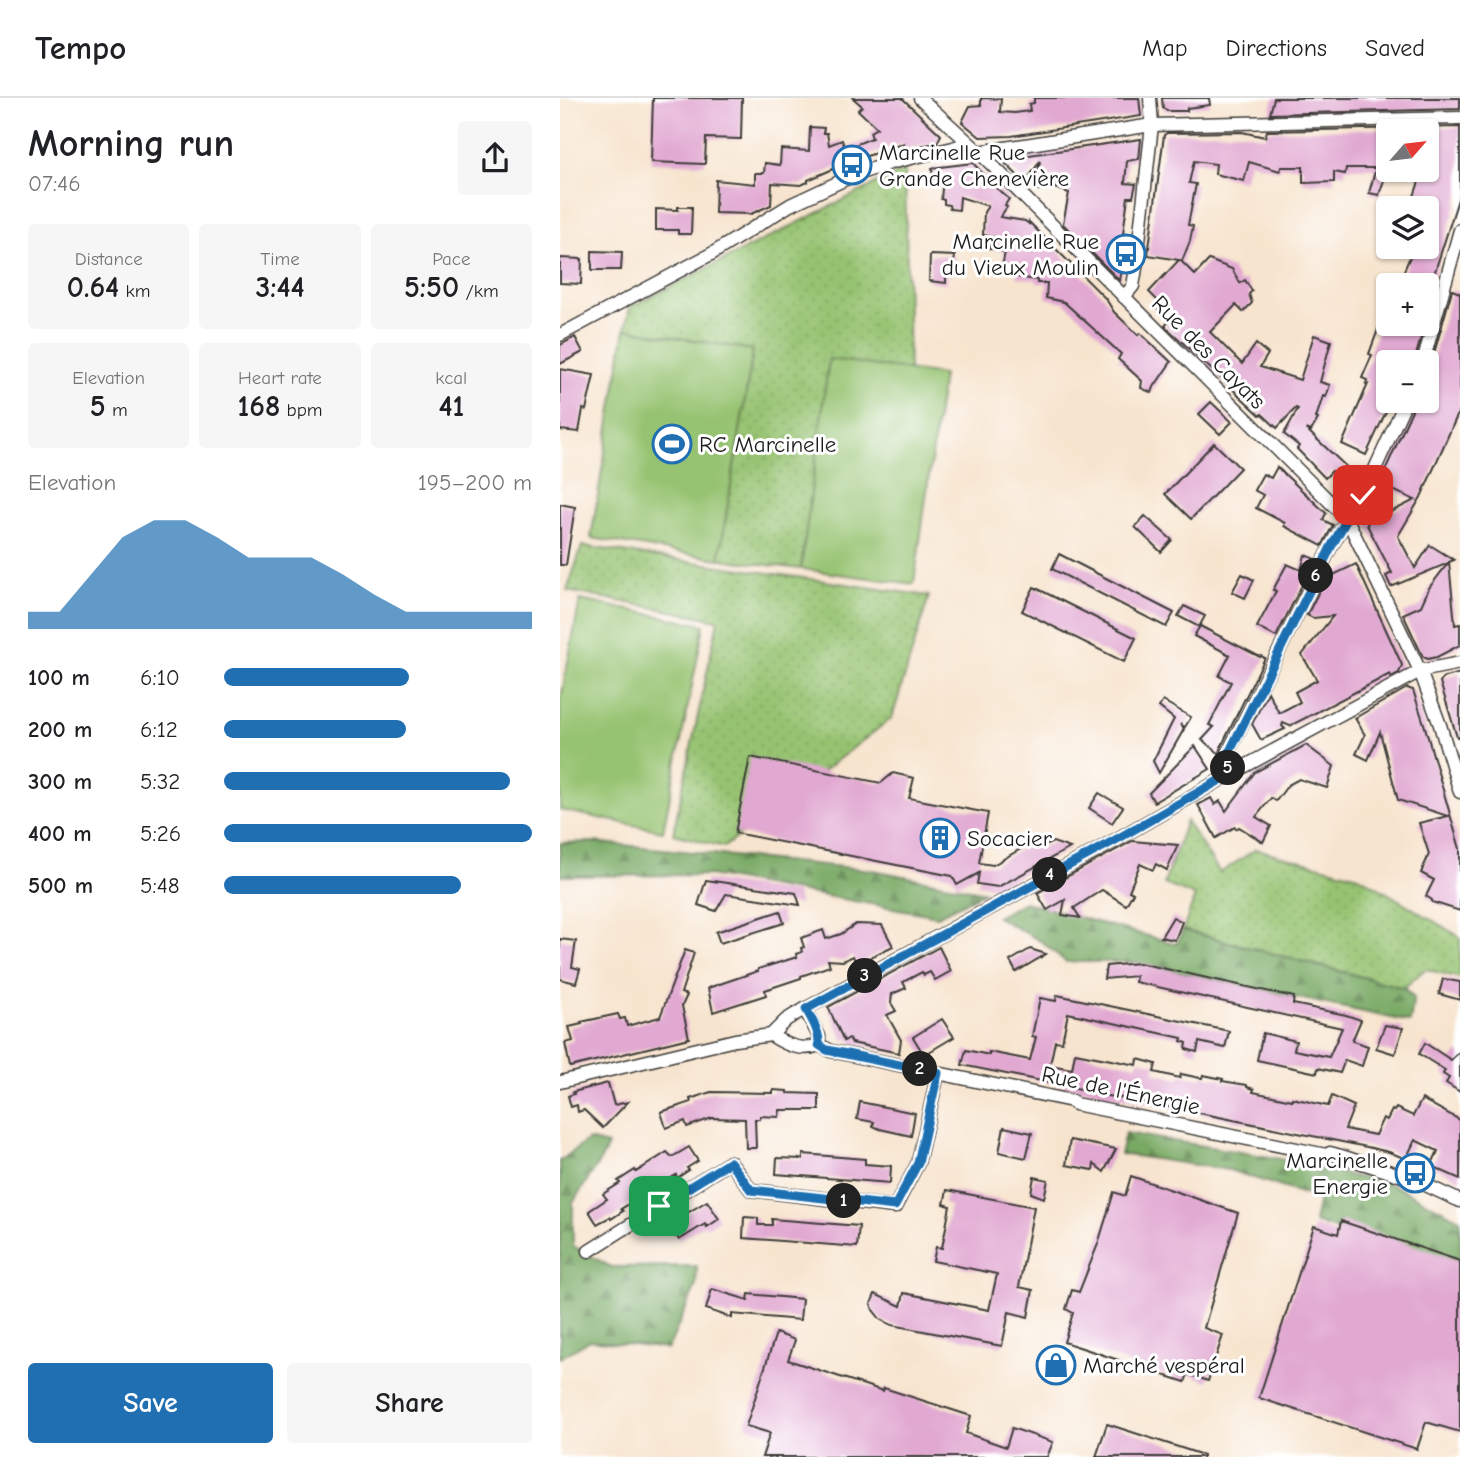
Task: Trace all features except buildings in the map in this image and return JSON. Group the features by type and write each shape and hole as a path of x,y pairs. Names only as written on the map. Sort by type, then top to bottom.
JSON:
{"street":[{"name":"Rue des Cayats","path":"920,98 979,152 1347,519 1420,671 1460,792"},
{"path":"1124,297 1133,286 1152,125 1150,98"},
{"path":"979,152 1152,125 1460,118"},
{"path":"560,335 713,253 790,205 890,163 968,143"},
{"path":"1426,350 1460,230"},
{"path":"1227,776 1230,751 1331,547 1347,519 1357,508 1401,413"},
{"path":"560,1082 714,1045 771,1035 786,1020 1420,671 1460,663"},
{"path":"806,1009 819,1036 819,1045"},
{"name":"Rue de l'Énergie","path":"771,1035 787,1044 803,1048 819,1045 831,1051 1072,1101 1075,1104 1326,1155 1331,1153 1415,1180 1460,1201"},
{"path":"589,1251 730,1162 751,1190 895,1206 918,1163 938,1073"}],"green space":[{"path":"905,169 909,371 829,360 801,569 719,559 753,350 625,329 630,307"},
{"name":"RC Marcinelle","path":"625,329 753,350 719,559 591,538"},
{"name":"RC Marcinelle","path":"829,359 943,375 914,584 801,569"},
{"path":"582,546 929,596 892,718 724,847 673,834 718,620 567,591"},
{"path":"580,600 704,625 663,831 560,810 560,703"},
{"path":"1186,821 1220,873 1256,849 1359,876 1460,937 1460,978 1425,969 1404,988 1183,930 1195,896 1164,884"},
{"path":"592,842 873,870 985,892 937,916 709,875 560,876 560,843"},
{"path":"1024,902 1177,944 1183,930 1404,988 1414,998 1410,1022 1132,962 1066,962 1042,942 997,917"},
{"path":"1125,1133 1276,1158 1393,1185 1460,1219 1460,1271 1314,1222 1319,1199 1229,1170 1120,1154"},
{"path":"588,1140 608,1145 573,1203 573,1246 611,1267 697,1266 696,1285 668,1349 590,1340 560,1358 560,1161"}],"place":[{"name":"Marcinelle Rue Grande Chenevière","path":"852,165"},
{"name":"Marcinelle Rue du Vieux Moulin","path":"1126,254"},
{"name":"RC Marcinelle","path":"672,444"},
{"name":"Socacier","path":"940,838"},
{"name":"Marcinelle Energie","path":"1415,1173"},
{"name":"Marché vespéral","path":"1056,1365"}],"route":[{"path":"659,1206 730,1162 751,1190 895,1206 918,1163 938,1073 827,1050 819,1045 819,1036 806,1009 1227,776 1230,751 1331,547 1363,495"}]}
